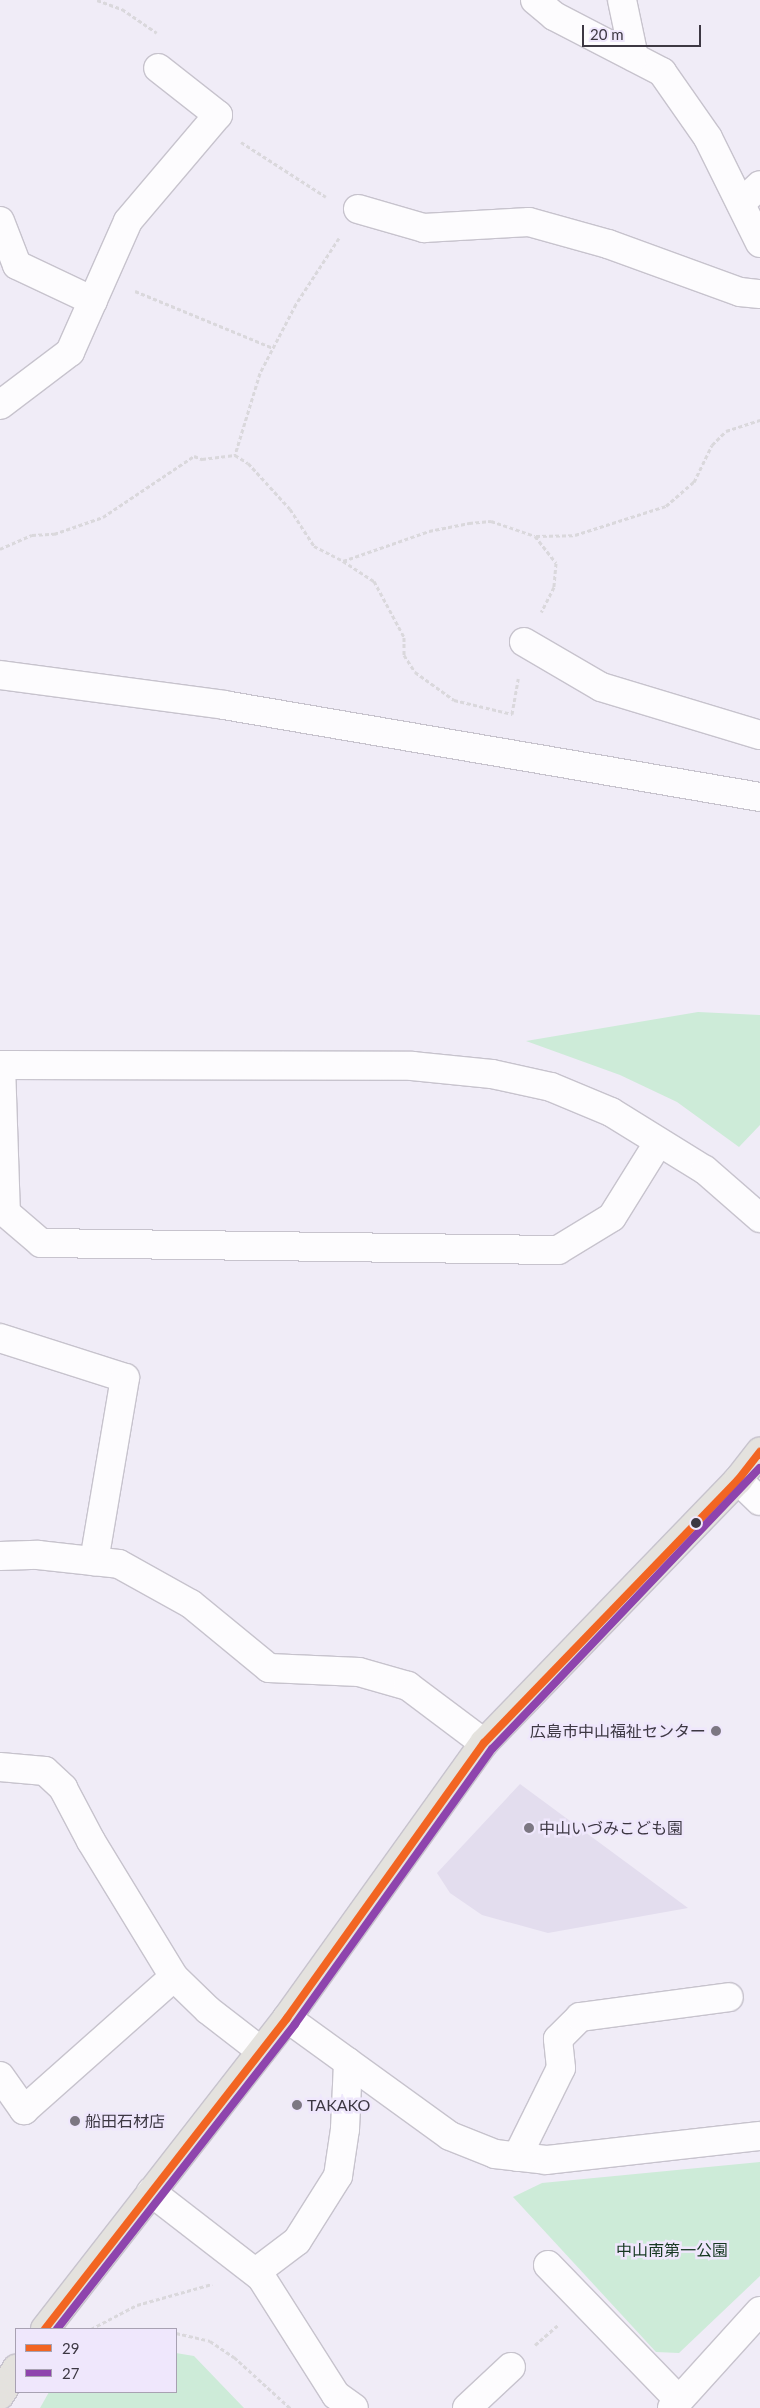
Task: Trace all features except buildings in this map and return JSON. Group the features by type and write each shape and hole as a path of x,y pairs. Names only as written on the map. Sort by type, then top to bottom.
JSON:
{"main road":[{"path":"46,2328 262,2051 484,1743 738,1480 760,1452"},
{"path":"0,2395 15,2371"}],"street":[{"path":"535,0 554,16 662,72 750,194 760,242"},
{"path":"622,0 634,57"},
{"path":"0,405 70,352 128,221 218,114 158,68"},
{"path":"358,209 424,228 529,222 608,244 740,292 760,294"},
{"path":"0,221 17,265 99,289"},
{"path":"524,642 601,687 760,735"},
{"path":"0,675 224,705 760,797"},
{"path":"658,1143 612,1217 558,1250 41,1243 6,1212 0,1065 412,1066 492,1074 559,1091 611,1112 658,1143 705,1170 760,1218"},
{"path":"0,1338 124,1378 94,1562"},
{"path":"738,1480 760,1501"},
{"path":"0,1556 38,1555 119,1564 190,1604 269,1668 359,1672 408,1686 484,1743"},
{"path":"0,1767 45,1771 63,1788 91,1841 174,1978 208,2010 262,2051"},
{"path":"0,2076 24,2110 174,1978"},
{"path":"517,2156 561,2068 558,2039 580,2017 729,1997"},
{"path":"286,2018 450,2136 495,2154 546,2160 760,2136"},
{"path":"256,2272 297,2241 338,2176 345,2129 348,2062"},
{"path":"151,2192 256,2272 336,2395 354,2408"},
{"path":"548,2265 676,2404 760,2311"},
{"path":"467,2408 511,2367"}],"path":[{"path":"218,114 236,139 332,201 358,209 296,304 260,373 235,455"},
{"path":"99,289 273,348"},
{"path":"343,561 429,531 469,523 491,521 535,536 575,535 666,506 694,482 712,445 726,431 760,420"},
{"path":"0,550 32,535 54,534 103,517 194,456 202,459 235,455 248,463 290,510 314,546 343,561 374,581 404,636 404,655 415,672 454,700 512,714 524,642 554,587 556,564 535,536"},
{"path":"93,2328 137,2305 256,2272"},
{"path":"511,2367 583,2302"},
{"path":"178,2333 210,2341 234,2357 290,2408"}],"shaded area":[{"name":"中山いづみこども園","path":"520,1784 688,1908 548,1933 482,1915 450,1893 437,1873"}],"green space":[{"path":"698,1012 760,1015 760,1125 739,1147 677,1102 620,1075 526,1041"},
{"name":"中山南第一公園","path":"760,2162 760,2276 679,2353 656,2352 513,2197 542,2183"},
{"path":"178,2353 194,2356 244,2408 40,2408 48,2393 178,2393"}],"transit line":[{"name":"29","path":"46,2328 287,2018 484,1743 738,1480 760,1452"},
{"name":"27","path":"58,2328 295,2024 492,1749 760,1468"}],"place":[{"name":"広島市中山福祉センター","path":"716,1731"},
{"name":"中山いづみこども園","path":"529,1828"},
{"name":"TAKAKO","path":"297,2105"},
{"name":"船田石材店","path":"75,2121"}]}
